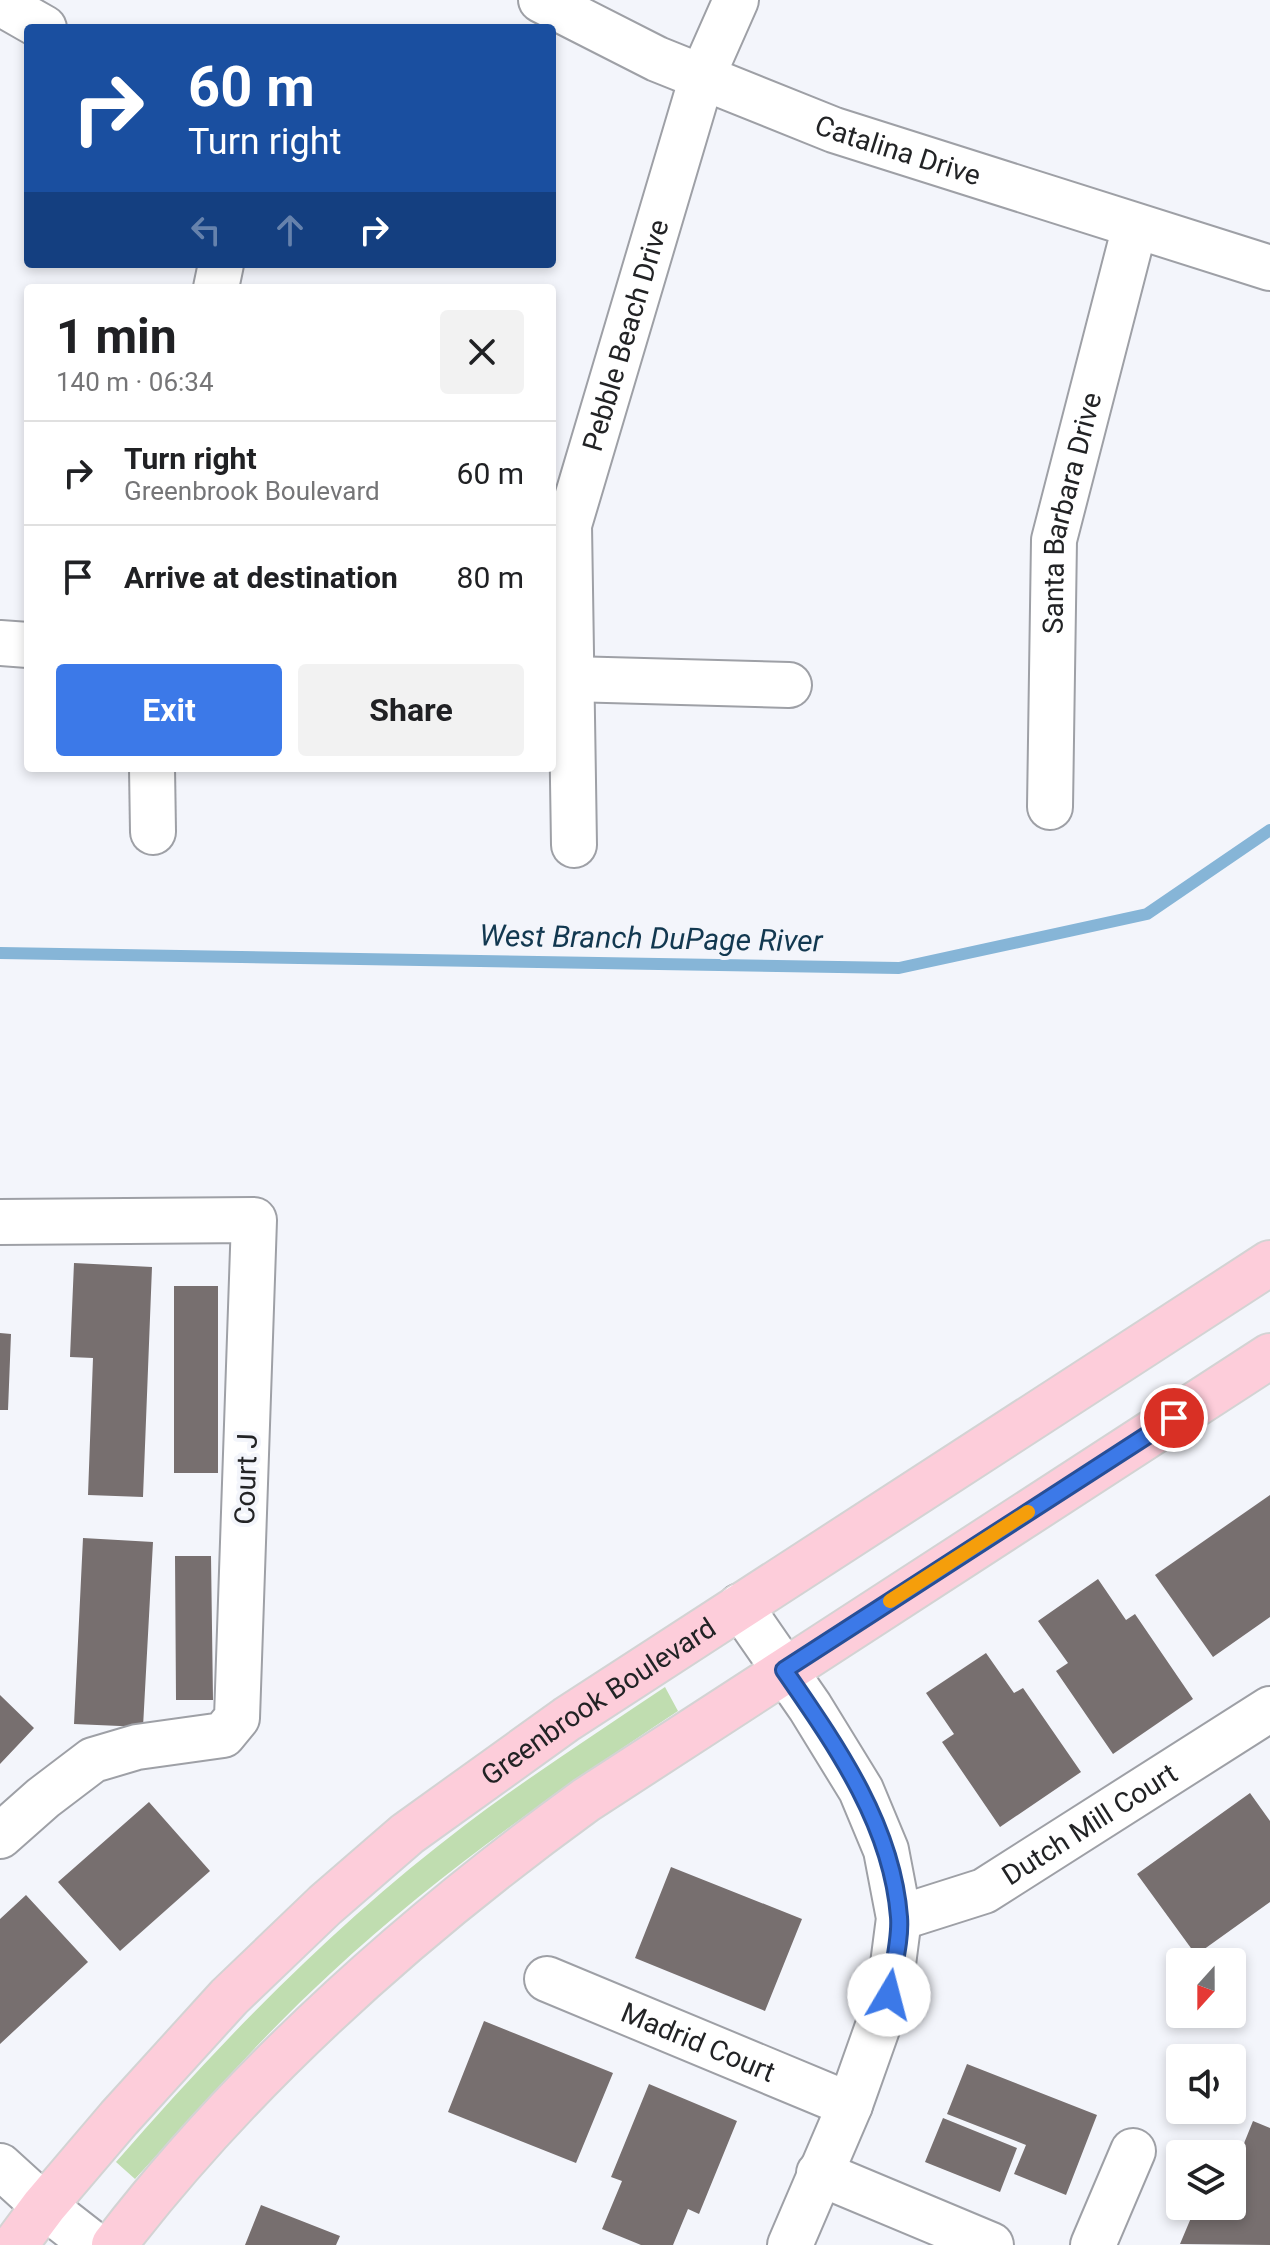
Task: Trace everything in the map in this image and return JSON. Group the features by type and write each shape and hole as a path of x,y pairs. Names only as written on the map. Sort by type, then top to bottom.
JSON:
{"main road":[{"name":"Greenbrook Boulevard","path":"15,2245 44,2206 229,1997 325,1905 395,1844 567,1719 1270,1263"},
{"path":"114,2245 222,2119 322,2017 421,1926 492,1868 586,1800 1270,1356"}],"street":[{"name":"Catalina Drive","path":"541,0 657,59 834,130 1270,268"},
{"name":"Pebble Beach Drive","path":"574,845 569,525 702,77 736,0"},
{"path":"0,3 37,24"},
{"name":"Santa Barbara Drive","path":"1050,807 1054,540 1135,226"},
{"path":"0,643 24,645"},
{"path":"570,679 789,685"},
{"path":"152,772 153,832"},
{"name":"Court J","path":"0,1222 254,1220 237,1718 223,1735 137,1747 93,1760 0,1836"},
{"path":"740,1606 861,1790 886,1850 899,1918 889,1995 850,2105 790,2245"},
{"name":"Dutch Mill Court","path":"899,1918 984,1891 1270,1709"},
{"name":"Madrid Court","path":"547,1979 850,2105"},
{"path":"1093,2245 1133,2151"},
{"path":"0,2166 94,2245"},
{"path":"819,2173 991,2245"}],"green space":[{"path":"665,1687 678,1711 499,1835 371,1937 280,2022 135,2179 116,2162 282,1984 371,1902 465,1825"}],"building":[{"path":"74,1263 152,1267 143,1497 88,1495 93,1358 70,1357"},
{"path":"174,1286 218,1286 218,1473 174,1473"},
{"path":"0,1333 11,1334 8,1410 0,1410"},
{"path":"1270,1495 1270,1617 1213,1657 1155,1575"},
{"path":"83,1538 153,1542 143,1727 74,1724"},
{"path":"175,1556 211,1556 213,1700 176,1700"},
{"path":"1098,1579 1126,1620 1135,1614 1193,1699 1113,1754 1056,1671 1068,1663 1038,1621"},
{"path":"986,1653 1014,1693 1023,1688 1081,1772 1000,1827 942,1742 954,1734 926,1693"},
{"path":"0,1695 34,1728 0,1764"},
{"path":"1250,1793 1270,1821 1270,1902 1206,1948 1191,1948 1137,1874"},
{"path":"149,1802 210,1871 120,1951 58,1882"},
{"path":"671,1867 802,1919 765,2011 635,1958"},
{"path":"26,1895 88,1962 0,2044 0,1919"},
{"path":"484,2021 613,2073 576,2163 448,2112"},
{"path":"967,2064 1097,2115 1066,2195 1014,2174 1026,2145 947,2114"},
{"path":"649,2084 737,2121 699,2214 688,2209 673,2245 641,2245 602,2229 622,2181 611,2177"},
{"path":"943,2118 1017,2148 1000,2192 925,2162"},
{"path":"1253,2121 1270,2128 1270,2245 1180,2244 1190,2220 1246,2220 1245,2140"},
{"path":"261,2205 340,2236 336,2245 245,2245"}],"waterway":[{"name":"West Branch DuPage River","path":"0,953 899,968 1147,914 1270,830"}],"slow traffic":[{"path":"890,1601 1028,1512"}],"route":[{"path":"889,1995 899,1918 886,1850 861,1790 784,1670 1174,1418"}]}
